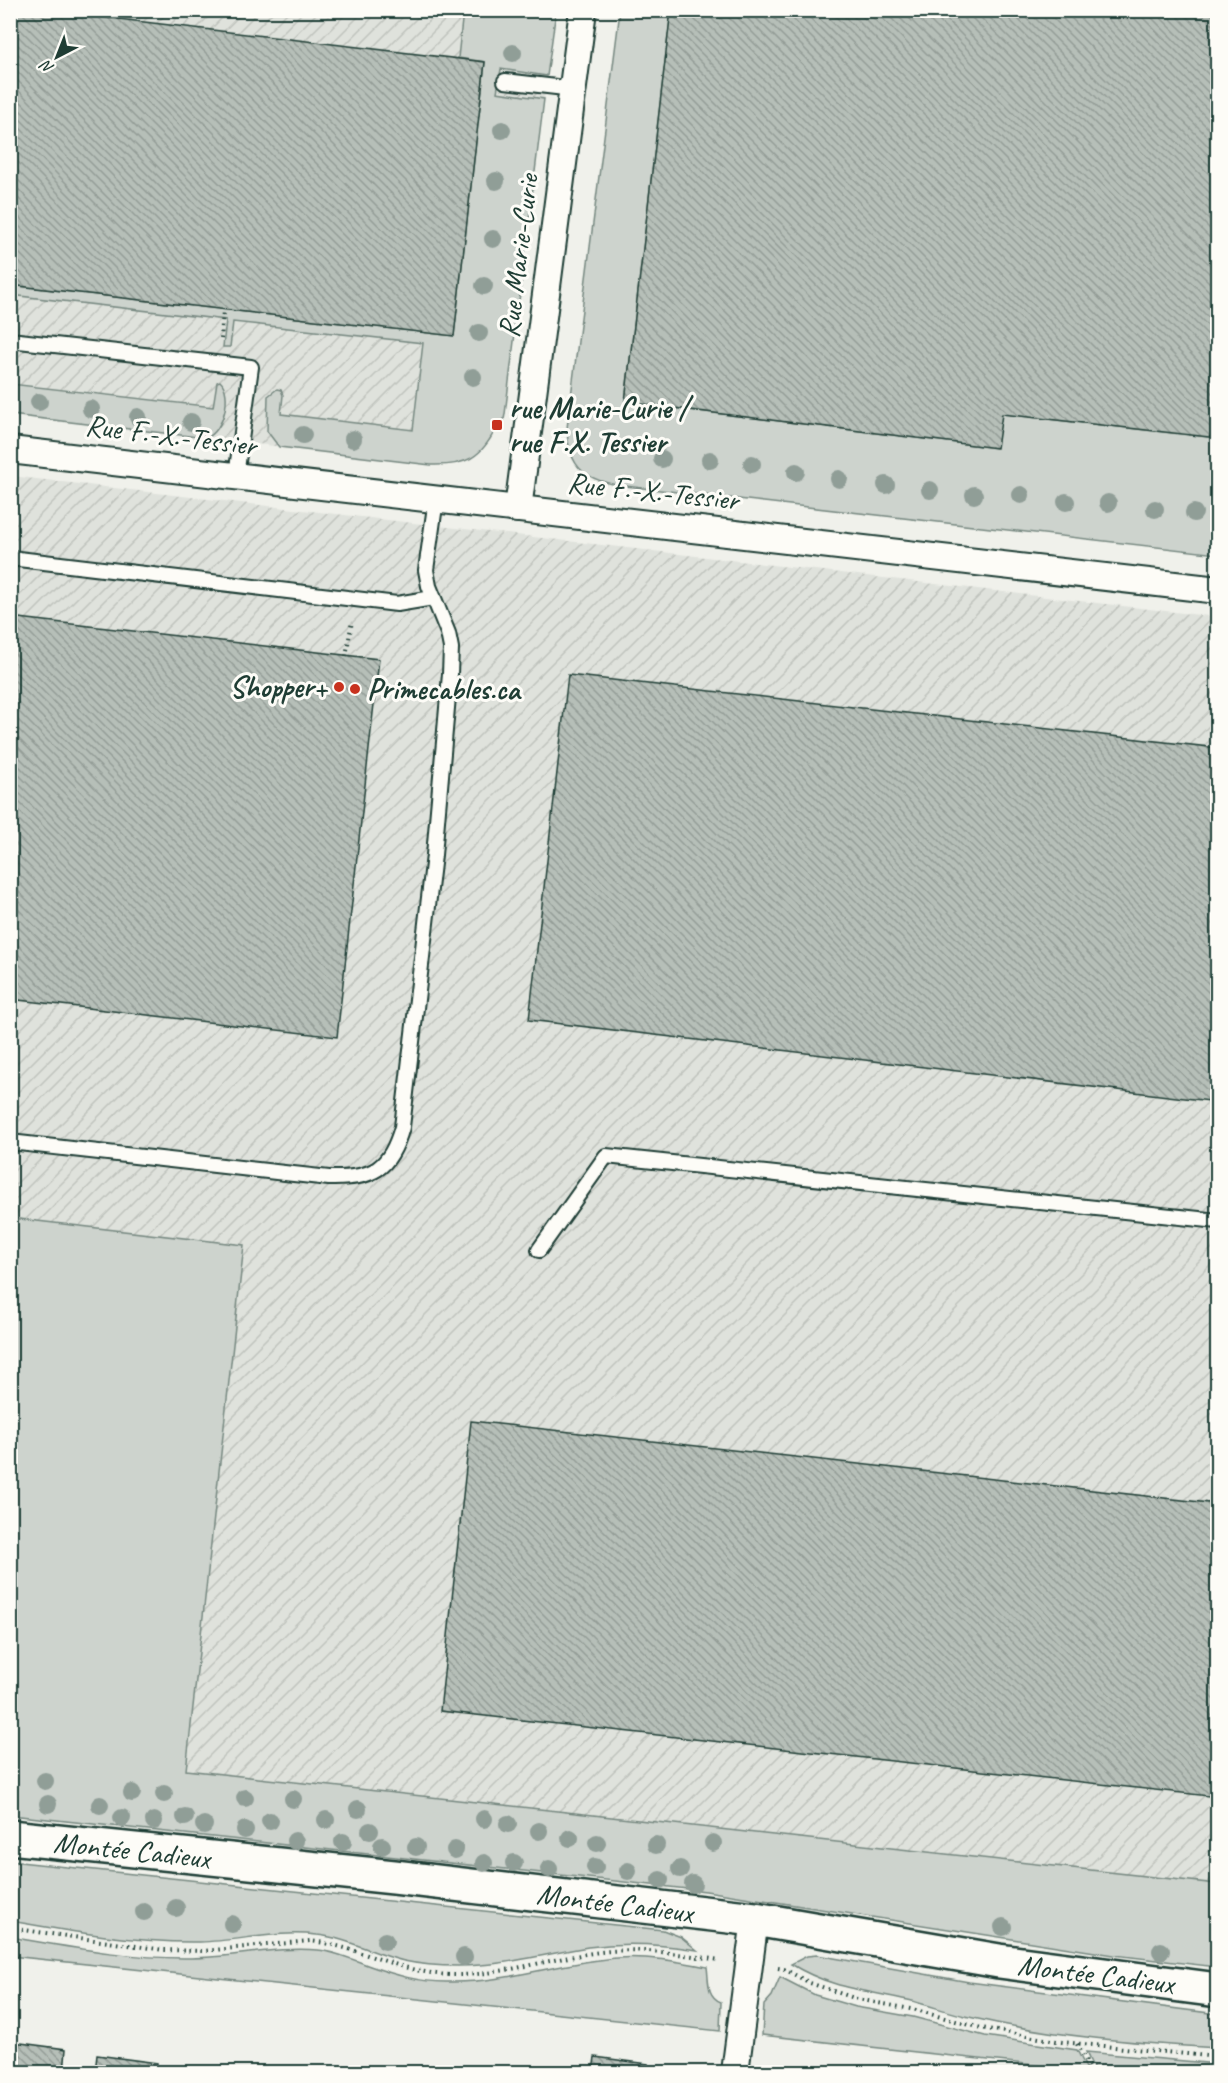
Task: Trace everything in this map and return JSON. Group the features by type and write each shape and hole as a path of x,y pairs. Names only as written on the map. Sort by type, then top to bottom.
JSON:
{"street":[{"name":"Rue Marie-Curie","path":"518,510 583,10"},
{"name":"Rue F.-X.-Tessier","path":"10,450 1218,590"},
{"name":"Montée Cadieux","path":"10,1837 755,1920 999,1961 1218,1990"},
{"path":"735,2073 755,1920"}],"lane":[{"path":"505,81 573,88"},
{"path":"10,339 251,368 236,476"},
{"path":"10,1142 329,1178 353,1179 374,1171 388,1160 397,1144 402,1127 434,855 450,674 451,648 448,633 433,598 426,570 436,499"},
{"path":"10,558 397,604 433,598"},
{"path":"539,1250 606,1156 1218,1221"}],"path":[{"path":"223,310 223,320"},
{"path":"346,656 356,599"},
{"name":"Montée Cadieux","path":"10,1928 164,1950 203,1950 310,1941 345,1947 409,1970 454,1975 495,1971 610,1951 644,1951 702,1958"},
{"path":"784,1969 810,1983 857,1999 916,2010 981,2028 1077,2044 1218,2057"},
{"path":"1077,2044 1092,2073"}],"shaded area":[{"path":"11,11 555,11 505,414 482,450 470,460 453,465 431,465 11,414"},
{"path":"463,11 556,11 547,76 501,69 497,92 544,99 503,425 497,426 485,446 472,458 454,464 431,465 279,447 267,431 268,396 277,389 281,390 283,395 281,414 413,430 423,343 233,322 230,347 223,347 226,320 11,295 11,285 454,336 485,62 458,58"},
{"path":"620,11 671,11 625,402 996,448 1002,414 1217,438 1217,554 625,486 600,481 582,470 571,454 567,428"},
{"path":"220,381 226,394 225,412 218,428 206,438 11,415 11,384 213,407 217,382"},
{"path":"11,476 1217,617 1217,1884 185,1770 244,1245 11,1218"},
{"path":"11,1218 244,1245 186,1770 1217,1884 1217,1967 1114,1955 706,1891 11,1815"},
{"path":"10,1861 663,1930 681,1937 697,1950 629,1944 588,1947 491,1964 451,1966 404,1961 339,1939 317,1935 288,1934 200,1942 153,1941 105,1936 11,1921"},
{"path":"10,1937 100,1952 168,1958 302,1949 318,1950 338,1954 398,1975 436,1982 489,1980 617,1958 673,1961 707,1967 711,1992 721,2002 720,2031 11,1956"},
{"path":"817,1955 969,1982 1217,2014 1217,2048 1093,2038 1000,2024 834,1983 791,1964 807,1956"},
{"path":"780,1977 815,1995 856,2007 913,2017 985,2036 1077,2050 1088,2072 762,2035 764,2005 772,1996"},
{"path":"1086,2052 1217,2064 1217,2072 1106,2070 1106,2072 1095,2072"}],"building":[{"path":"10,10 42,10 485,62 454,336 10,285"},
{"path":"671,10 1218,10 1218,438 1002,414 997,448 625,402"},
{"path":"10,617 379,659 337,1037 10,999"},
{"path":"568,675 1218,748 1218,1102 529,1020"},
{"path":"471,1421 1218,1504 1218,1797 440,1711"},
{"path":"13,2042 66,2049 64,2072 10,2072"},
{"path":"97,2055 157,2063 156,2072 95,2072"},
{"path":"595,2057 648,2064 647,2072 593,2072"}],"place":[{"name":"rue Marie-Curie / rue F.X. Tessier","path":"497,425"},
{"name":"Shopper+","path":"339,687"},
{"name":"Primecables.ca","path":"355,689"}]}
